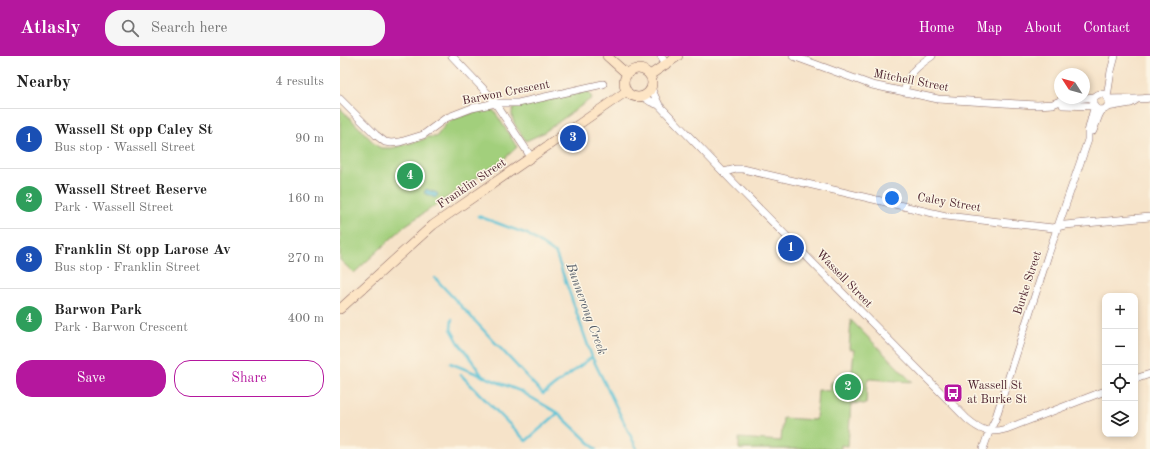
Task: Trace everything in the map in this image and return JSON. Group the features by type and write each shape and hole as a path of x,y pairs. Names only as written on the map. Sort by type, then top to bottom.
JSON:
{"street":[{"path":"452,56 483,88 496,104 531,157"},
{"path":"607,56 627,74"},
{"path":"650,75 664,60 678,56"},
{"name":"Mitchell Street","path":"793,56 872,85 938,99 1094,107"},
{"path":"904,92 906,82 915,68 932,56"},
{"path":"1105,109 1109,103 1108,98 1111,71 1115,56"},
{"path":"634,69 647,72 652,80 651,88 642,96 634,96 627,91 624,81 627,74 634,69"},
{"path":"1111,71 1097,95 1092,100 1094,107 1098,110 1150,98"},
{"name":"Barwon Crescent","path":"340,99 376,135 385,142 391,143 400,142 423,134 446,118 472,108 518,102 603,84"},
{"name":"Wassell Street","path":"651,88 659,105 724,172 967,419 978,427 989,432"},
{"name":"Franklin Street","path":"340,309 433,225 627,91"},
{"path":"1097,95 1104,94 1108,98 1132,98 1136,100"},
{"name":"Mitchell Street","path":"1053,104 1060,101 1080,100 1097,95"},
{"name":"Wassell Street","path":"642,96 659,105"},
{"name":"Burke Street","path":"1088,140 1088,132 1094,107"},
{"name":"Burke Street","path":"989,432 995,420 1088,140 1099,115 1105,109"},
{"name":"Caley Street","path":"724,172 743,169 955,218 1058,228 1065,225 1150,217"},
{"path":"1138,378 1150,374"},
{"path":"983,449 989,432 1018,425 1102,392"}],"green space":[{"path":"588,91 592,98 543,133 526,141 513,120 512,111 514,107"},
{"path":"340,108 377,146 381,148 392,148 428,137 436,137 446,124 453,119 489,108 495,112 517,147 503,160 406,225 354,273 340,260"},
{"path":"851,320 912,382 870,379 867,381 866,404 851,403 848,446 841,445 841,449 739,449 739,438 781,441 783,418 816,420 818,390 830,391 831,382 851,383 854,350 849,349"}],"water":[{"path":"426,189 437,193 438,195 435,198 424,193"}],"waterway":[{"name":"Bunnerong Creek","path":"478,216 527,234 556,254 592,357 637,449"},
{"path":"435,278 543,394 592,357"},
{"path":"452,319 451,329 460,345 483,377"},
{"path":"450,363 520,391 558,413 596,449"},
{"path":"461,375 526,441 558,413"}],"place":[{"name":"Franklin St opp Larose Av","path":"573,138"},
{"name":"Barwon Park","path":"410,176"},
{"name":"Wassell St opp Caley St","path":"791,248"},
{"name":"Wassell Street Reserve","path":"848,387"},
{"name":"Wassell St at Burke St","path":"953,393"}]}
